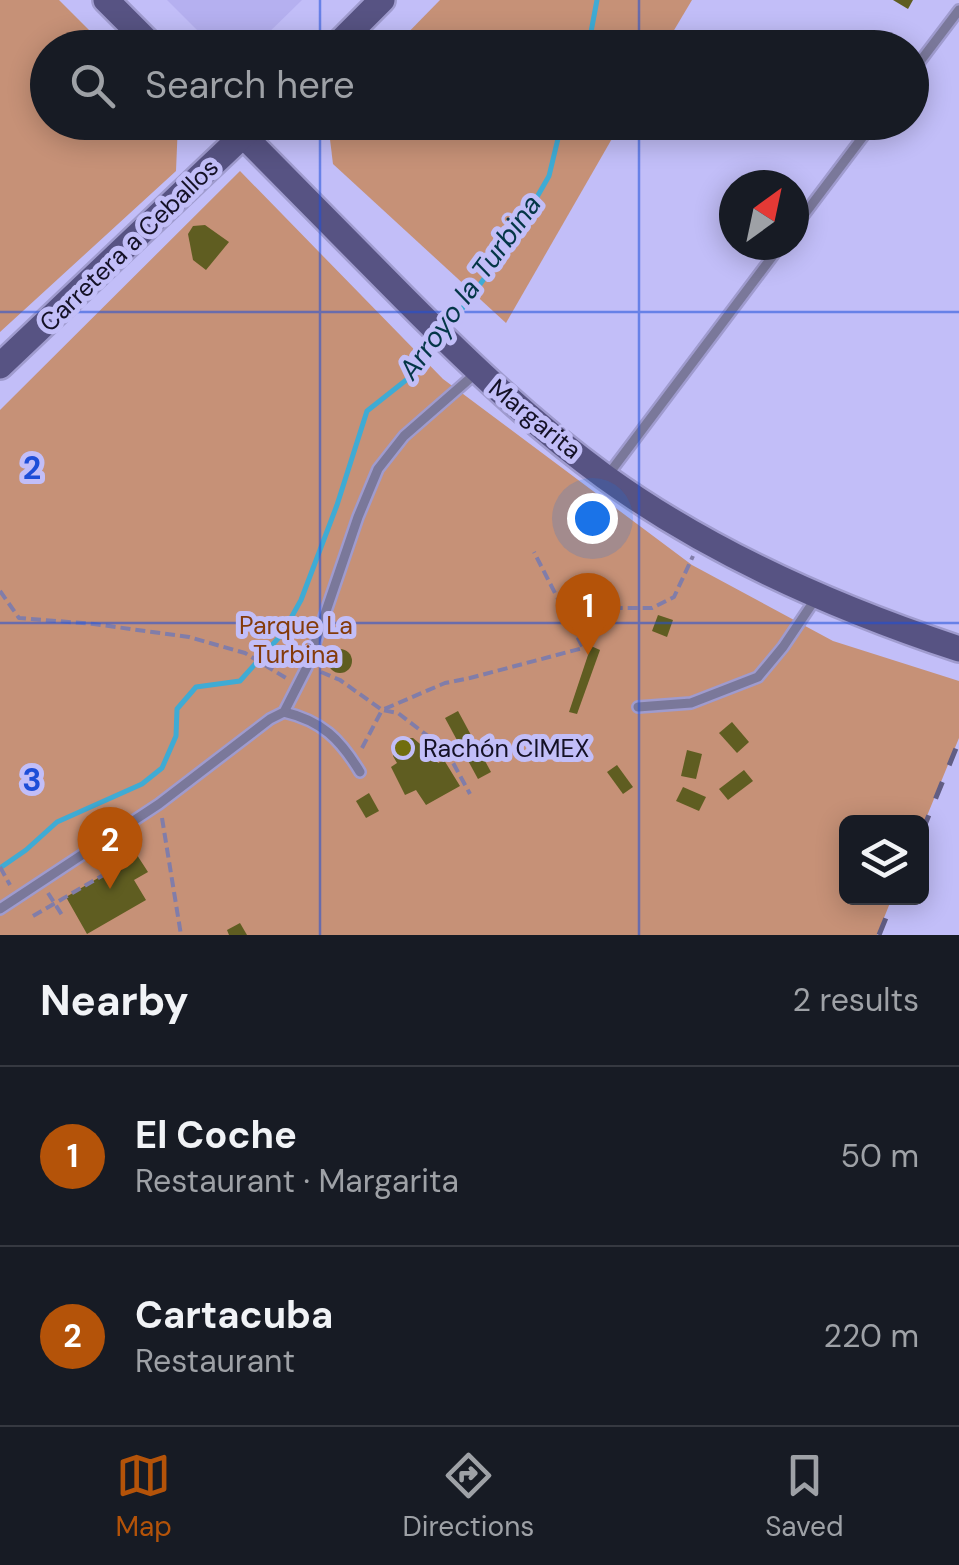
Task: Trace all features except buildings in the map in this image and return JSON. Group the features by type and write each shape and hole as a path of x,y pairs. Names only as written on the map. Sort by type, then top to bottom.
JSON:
{"main road":[{"path":"106,0 136,30"},
{"path":"352,30 382,0"},
{"name":"Carretera a Ceballos","path":"0,366 230,140"},
{"name":"Margarita","path":"255,140 478,372 606,478 702,538 790,584 884,624 959,649"}],"lane":[{"path":"929,50 959,10"},
{"path":"809,208 860,140"},
{"path":"606,478 770,260"},
{"path":"0,909 159,804 284,712 307,667 378,469 404,436 478,372"},
{"path":"638,708 691,703 758,677 818,596"},
{"path":"284,712 316,722 338,740 360,772"}],"path":[{"path":"570,622 617,608 652,608 674,596 702,538"},
{"path":"362,748 382,710 444,683 583,648 534,552"},
{"path":"0,591 19,618 189,638 245,653 278,673"},
{"path":"307,667 340,680 382,710 398,713 446,750 470,794"},
{"path":"159,804 182,935"},
{"path":"34,916 124,863 110,835"},
{"path":"0,866 10,884"},
{"path":"40,880 62,914"}],"shaded area":[{"path":"167,0 302,0 271,30 197,30"}],"green space":[{"path":"0,0 59,0 89,30 30,30 30,140 177,140 176,171 0,332"},
{"path":"440,0 692,0 674,30 411,30"},
{"path":"330,140 611,140 506,323 333,164"},
{"name":"Parque La Turbina","path":"240,171 443,379 692,565 833,641 959,681 959,738 927,815 839,815 839,905 889,905 877,935 0,935 0,410"}],"waterway":[{"name":"Arroyo la Turbina","path":"591,30 597,0"},
{"name":"Arroyo la Turbina","path":"446,331 513,239 549,176 558,140"},
{"name":"Arroyo la Turbina","path":"0,868 57,822 142,784 162,768 176,736 177,709 196,687 240,681 282,634 301,600 367,411 415,373 436,344"}],"railway":[{"path":"929,815 959,741"},
{"path":"879,935 891,905"}],"place":[{"name":"El Coche","path":"588,655"},
{"name":"Rachón CIMEX","path":"403,748"},
{"name":"Cartacuba","path":"110,889"}]}
